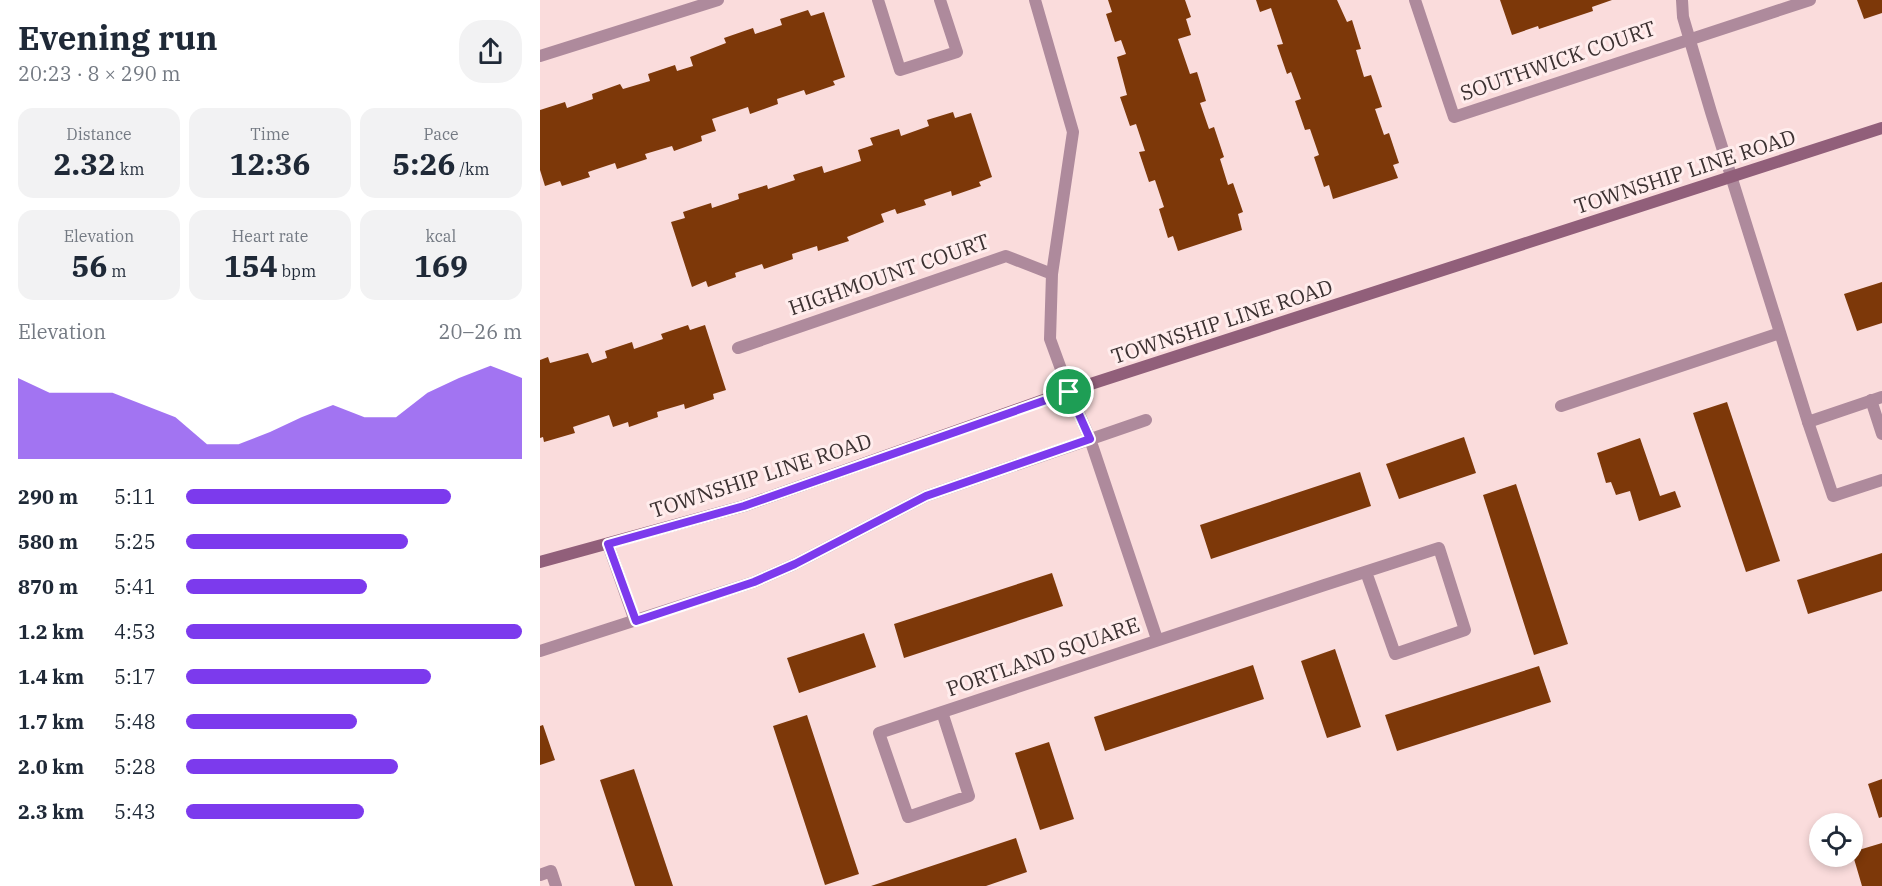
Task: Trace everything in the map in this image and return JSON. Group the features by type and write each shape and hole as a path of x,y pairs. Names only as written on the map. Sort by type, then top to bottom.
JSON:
{"main road":[{"name":"TOWNSHIP LINE ROAD","path":"540,562 744,506 1069,392 1882,128"}],"street":[{"path":"540,56 718,0"},
{"path":"878,0 900,70 957,52 940,0"},
{"name":"PORTLAND SQUARE","path":"1035,0 1073,132 1052,274 1050,339 1069,392 1090,439 1157,639"},
{"name":"SOUTHWICK COURT","path":"1415,0 1454,117 1689,38"},
{"path":"1682,0 1689,38 1833,496 1882,480"},
{"path":"1689,38 1810,0"},
{"name":"HIGHMOUNT COURT","path":"738,348 1006,256 1052,274"},
{"path":"1561,406 1780,333"},
{"path":"1808,422 1877,398 1882,434"},
{"path":"540,651 754,582 795,564 926,496 1146,420"},
{"path":"608,544 636,621"},
{"name":"PORTLAND SQUARE","path":"942,712 969,796 908,817 879,733 1157,639 1439,548 1465,630 1395,654 1366,572"},
{"path":"540,875 551,871 556,886"}],"building":[{"path":"1108,0 1185,0 1191,17 1186,19 1191,35 1178,39 1190,74 1197,72 1206,101 1200,103 1209,129 1214,127 1224,157 1220,159 1228,185 1233,183 1243,212 1238,214 1242,230 1178,251 1173,236 1168,238 1159,209 1164,207 1155,180 1149,182 1139,152 1145,151 1136,124 1130,126 1120,97 1127,95 1117,57 1126,54 1121,40 1115,42 1106,14 1112,12"},
{"path":"1256,0 1337,0 1347,22 1352,20 1361,49 1356,50 1364,77 1371,75 1382,107 1375,109 1384,135 1389,133 1399,163 1393,165 1398,178 1333,199 1329,185 1324,187 1314,157 1319,155 1310,129 1305,130 1295,101 1301,99 1291,72 1287,74 1277,45 1283,44 1271,8 1260,12"},
{"path":"1500,0 1612,0 1592,7 1593,11 1539,29 1538,26 1512,35"},
{"path":"1857,0 1882,0 1882,13 1864,19"},
{"path":"808,10 811,16 824,12 845,77 833,81 835,85 806,95 804,90 777,99 778,104 750,114 748,107 712,119 716,131 701,136 702,141 674,151 672,146 645,154 647,159 617,169 615,163 588,172 590,177 562,186 560,181 545,186 540,170 540,110 565,102 567,108 593,99 592,94 620,84 623,89 650,81 648,74 675,65 677,71 693,66 690,57 726,43 724,38 753,28 755,34 782,25 780,19"},
{"path":"953,112 955,118 971,113 992,177 979,182 981,186 952,196 951,191 924,200 926,205 897,214 895,209 881,214 884,222 847,237 849,241 818,251 817,246 792,254 793,259 764,269 762,264 735,273 736,277 708,287 706,281 692,287 671,222 685,218 683,212 711,203 712,208 739,199 738,194 767,185 768,189 795,180 793,175 822,166 824,173 861,161 858,150 873,145 870,138 899,129 901,136 929,126 927,120"},
{"path":"1882,282 1882,323 1857,331 1844,294"},
{"path":"688,325 690,330 705,325 726,390 713,394 714,399 685,409 684,404 657,412 658,417 629,427 628,422 613,427 609,415 573,427 575,433 544,442 543,437 540,438 540,360 548,357 550,363 588,353 592,363 607,358 605,351 632,342 634,349 663,339 661,334"},
{"path":"1727,402 1780,561 1746,572 1693,413"},
{"path":"1464,437 1476,473 1399,499 1386,464"},
{"path":"1640,438 1660,496 1675,491 1681,507 1639,521 1630,491 1616,495 1611,482 1606,483 1597,453"},
{"path":"1360,472 1371,506 1211,559 1200,525"},
{"path":"1516,484 1568,644 1534,655 1483,495"},
{"path":"1882,553 1882,591 1808,614 1797,580"},
{"path":"1052,573 1063,606 904,658 894,624"},
{"path":"864,633 876,667 799,693 787,658"},
{"path":"1335,649 1361,727 1327,738 1301,661"},
{"path":"1253,665 1264,699 1105,751 1094,717"},
{"path":"1539,666 1551,702 1397,751 1385,715"},
{"path":"807,715 859,874 825,885 773,726"},
{"path":"543,725 555,760 540,765 540,726"},
{"path":"1049,742 1074,819 1040,830 1015,753"},
{"path":"634,769 673,886 635,886 600,780"},
{"path":"1882,779 1882,817 1879,818 1868,784"},
{"path":"1016,838 1027,872 986,886 871,886"},
{"path":"1882,843 1882,886 1862,886 1856,867 1863,867 1863,849"}],"route":[{"path":"1069,392 1090,439 926,496 795,564 754,582 636,621 608,544 744,506 1069,392"}]}
